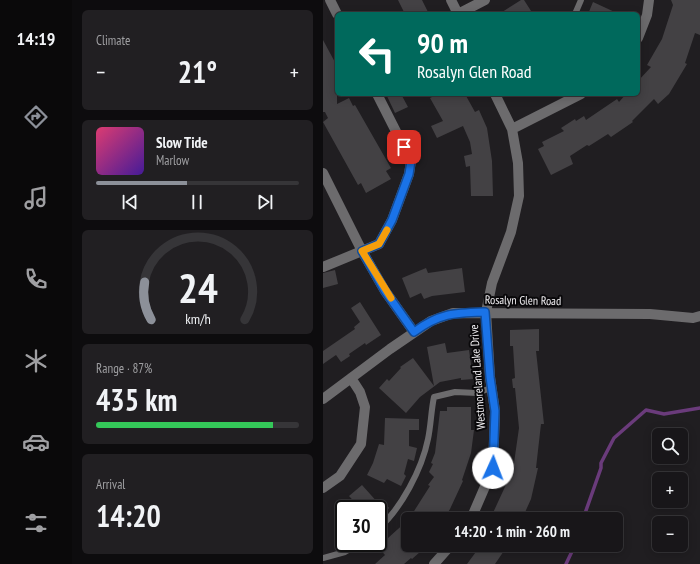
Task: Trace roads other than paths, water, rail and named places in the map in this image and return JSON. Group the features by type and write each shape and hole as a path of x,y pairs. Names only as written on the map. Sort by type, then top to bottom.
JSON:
{"street":[{"path":"330,0 336,12"},
{"path":"451,0 457,12"},
{"path":"462,12 485,0"},
{"path":"640,33 647,15 649,0"},
{"path":"323,267 379,244 392,220 409,174 411,161 378,96"},
{"name":"Westmoreland Lake Drive","path":"474,512 493,468 495,411 491,388 485,312 492,283 511,232 519,196 518,163 512,129 496,96"},
{"path":"512,129 577,96"},
{"path":"323,173 362,251 385,291 414,332"},
{"name":"Rosalyn Glen Road","path":"323,399 414,332 431,321 453,313 650,314 693,318 700,316"},
{"path":"323,488 340,476 361,444 365,407 360,392 351,378"},
{"path":"433,564 444,552"}],"lane":[{"path":"576,12 581,0"},
{"path":"387,520 404,498 414,479 428,440 434,397 455,392 477,393 491,388"},
{"path":"323,558 345,552"}],"waterway":[{"path":"585,512 601,468 601,463 614,438 646,410 664,414 700,408"},
{"path":"566,564 572,552"}]}
